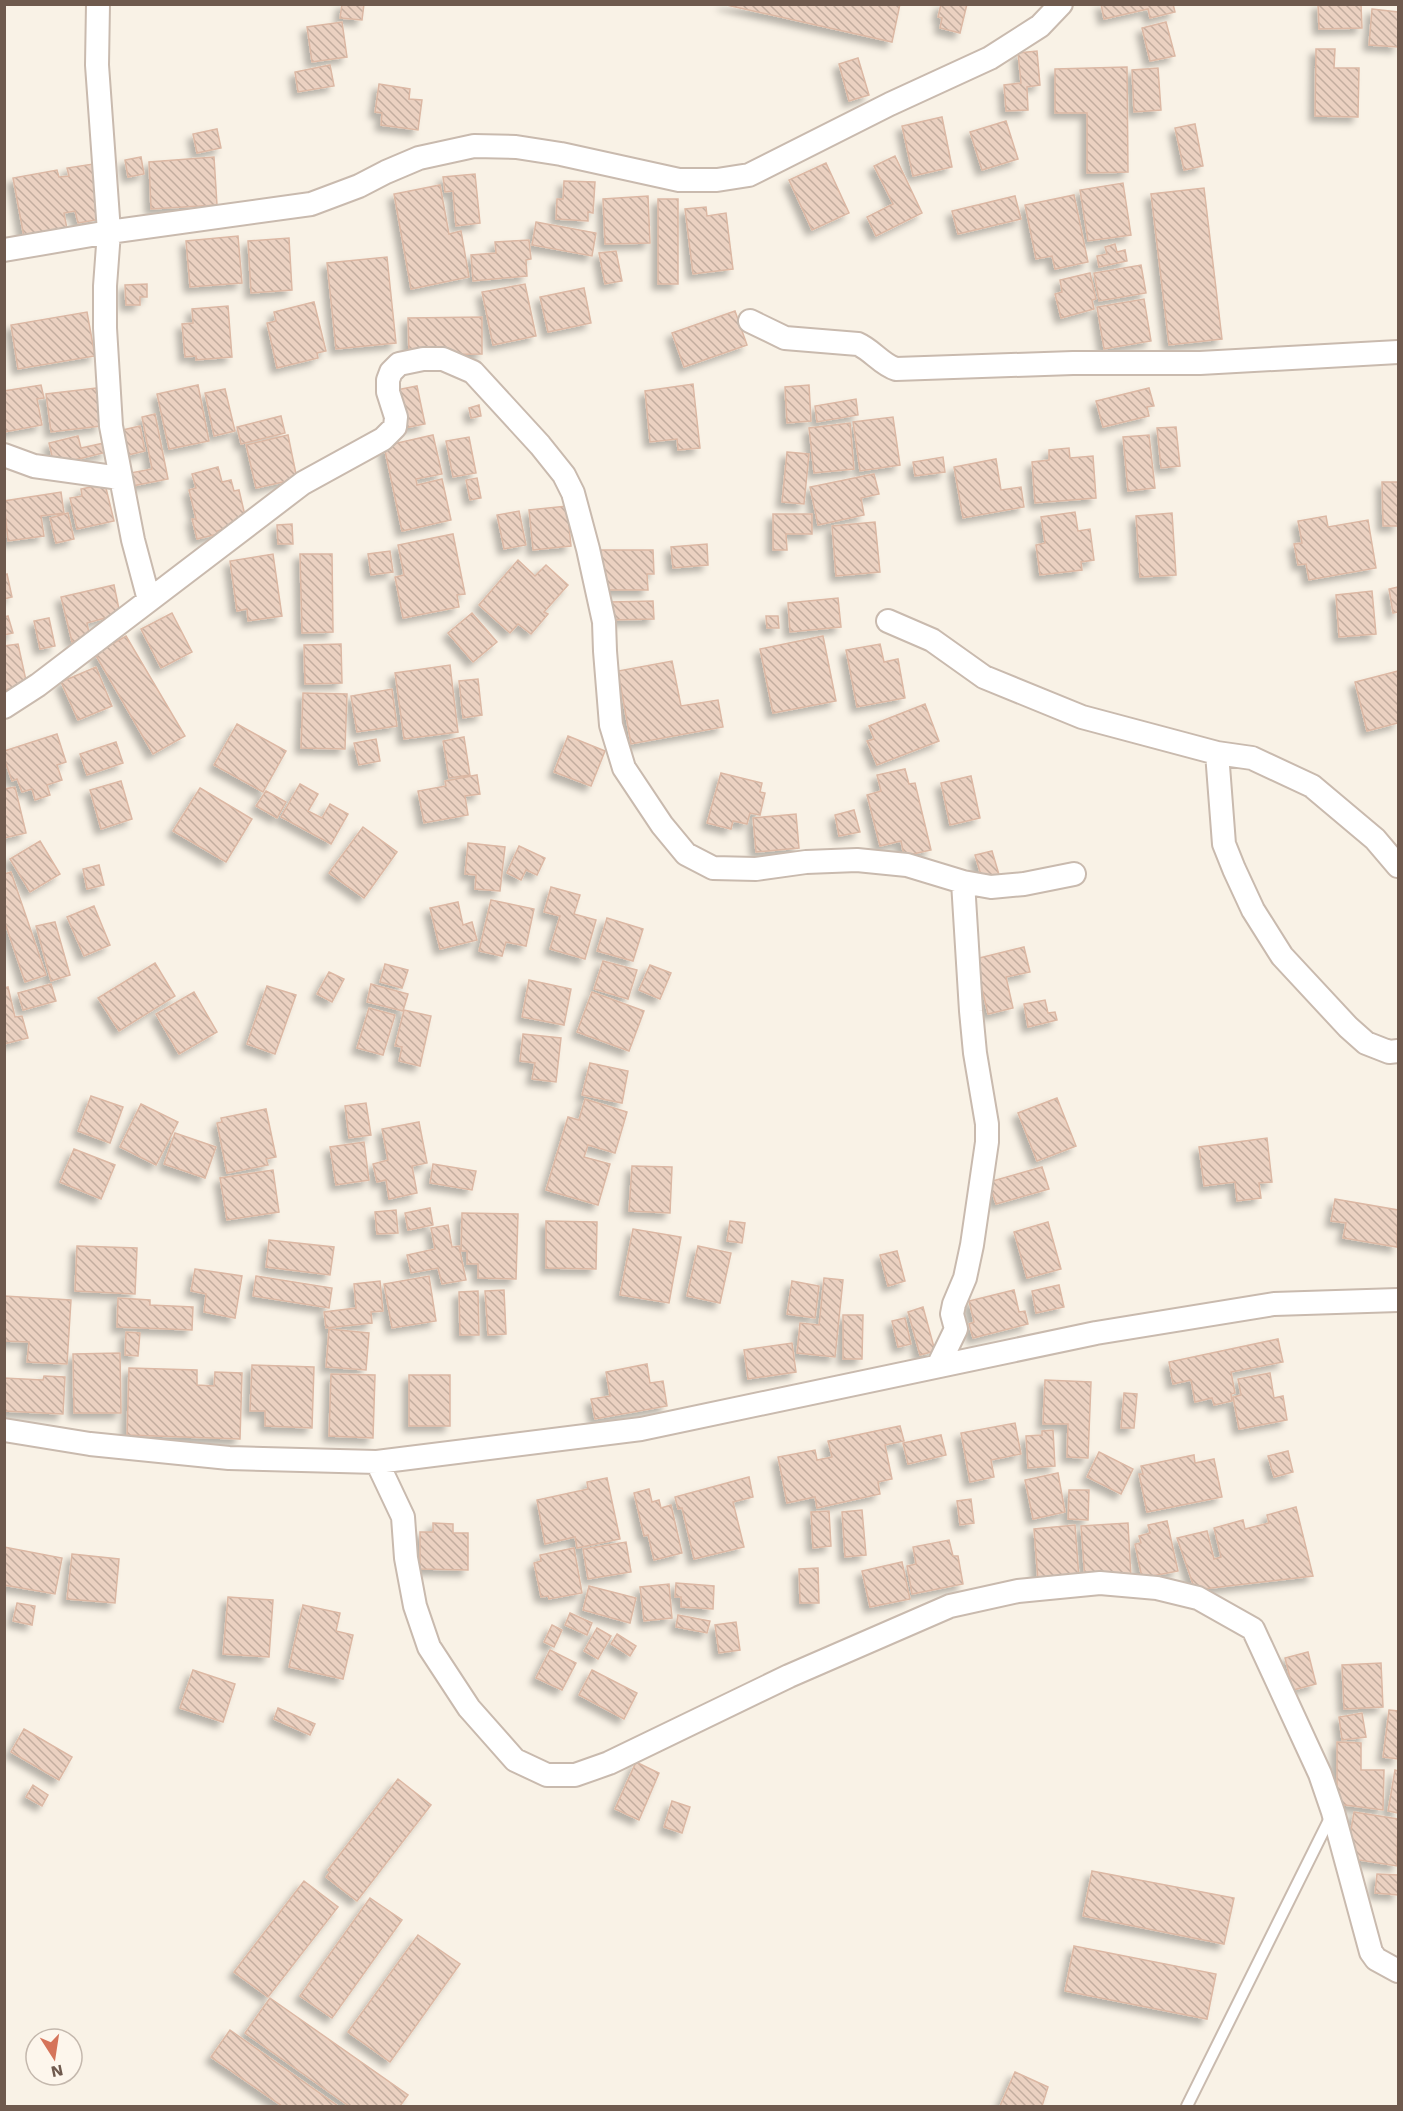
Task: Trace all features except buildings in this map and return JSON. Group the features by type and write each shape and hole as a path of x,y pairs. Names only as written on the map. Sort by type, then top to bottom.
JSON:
{"street":[{"path":"98,4 97,65 109,232 105,286 105,348 111,426 133,540 149,600"},
{"path":"4,250 109,232 311,204 359,186 419,158 474,146 516,147 561,154 679,180 717,180 748,175 890,104 990,58 1040,26 1061,4"},
{"path":"750,321 785,338 858,344 867,348 890,368 896,369 1073,363 1200,363 1398,352"},
{"path":"4,707 38,685 303,483 383,439 395,427 396,417 388,392 391,372 399,364 443,358 473,372 540,445 564,476 573,493 604,622 611,724 624,768 662,825 686,854 713,868 756,869 806,862 857,860 908,865 963,882 991,887 1024,884 1074,874"},
{"path":"4,455 34,466 120,478"},
{"path":"888,621 932,640 984,677 1082,717 1217,753 1252,758 1312,786 1375,839 1398,866"},
{"path":"1217,753 1224,844 1253,910 1282,956 1348,1027 1366,1043 1389,1052 1398,1051"},
{"path":"938,1366 956,1329 952,1314 965,1278 972,1245 987,1142 987,1124 975,1053 971,1011 963,882"},
{"path":"4,1430 90,1444 229,1458 377,1462 641,1429 1096,1333 1274,1304 1398,1300"},
{"path":"377,1462 403,1517 406,1558 415,1606 429,1647 469,1708 515,1760 547,1775 575,1775 609,1763 789,1676 950,1606 1018,1591 1100,1583 1157,1588 1198,1598 1253,1629 1320,1774 1333,1812 1371,1952 1376,1959 1398,1971"}],"lane":[{"path":"1187,2106 1333,1812"}]}
